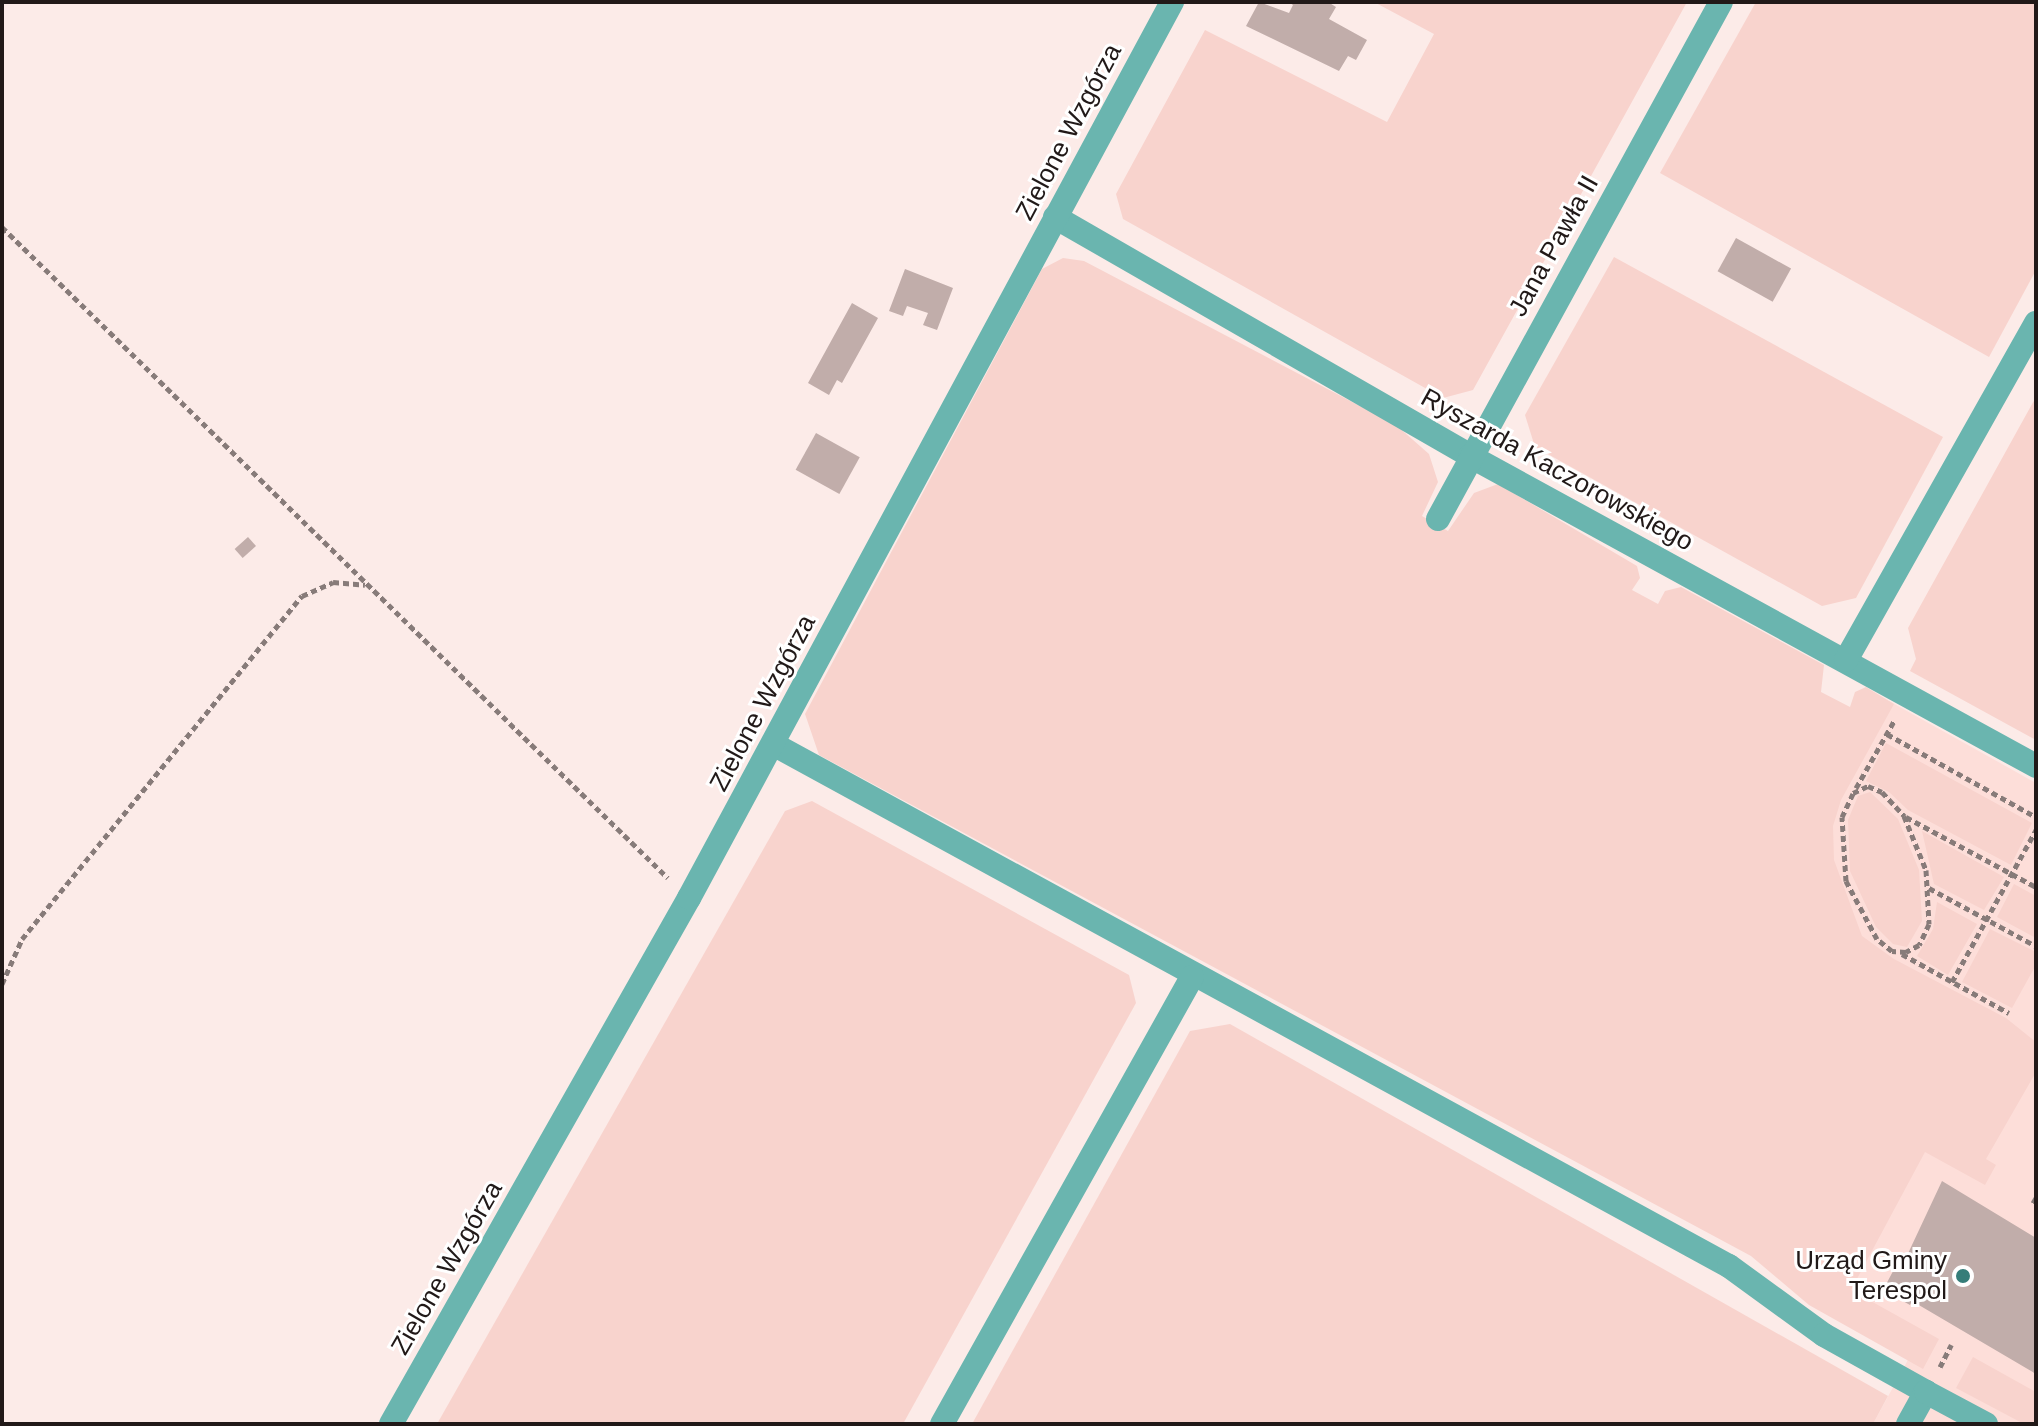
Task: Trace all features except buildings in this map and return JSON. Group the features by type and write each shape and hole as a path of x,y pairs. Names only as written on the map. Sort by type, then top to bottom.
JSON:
{"street":[{"name":"Zielone Wzgórza","path":"391,1424 689,898 1172,2"},
{"name":"Jana Pawła II","path":"1438,519 1721,2"},
{"name":"Ryszarda Kaczorowskiego","path":"1055,217 1470,456 2036,766"},
{"path":"1846,660 2036,323"},
{"path":"773,744 1192,977 1729,1266 1824,1335 1986,1424"},
{"path":"942,1424 1192,977"},
{"path":"1908,1424 1926,1392"}],"path":[{"path":"2,227 217,433 365,585 689,898"},
{"path":"2,984 22,939 302,596 333,582 365,585"},
{"path":"2009,1013 1885,946 1865,923 1846,881 1839,836 1853,793 1887,734 2036,817"},
{"path":"1853,793 1868,786 1882,792 1904,816 1921,852 1929,888 1925,936 1913,950 1899,952"},
{"path":"1904,816 2036,887"},
{"path":"1952,982 2036,830"},
{"path":"1929,888 2036,946"}],"shaded area":[{"path":"1374,2 1687,2 1473,390 1443,398 1123,219 1116,194 1205,30 1387,122 1434,34"},
{"path":"1756,2 2036,2 2036,270 1989,357 1660,173"},
{"path":"1614,257 1943,437 1856,598 1822,606 1535,447 1525,415"},
{"path":"1063,258 1084,261 1396,425 1429,454 1438,482 1422,516 1448,531 1474,493 1498,484 1637,566 1640,578 1632,590 1658,604 1665,591 1681,587 1824,665 1821,692 1850,707 1855,692 1866,687 1894,704 1841,800 1833,826 1834,860 1862,936 1894,959 2006,1018 2036,1042 2036,1072 1986,1159 1996,1165 1985,1185 1925,1152 1851,1290 1939,1339 1923,1369 1809,1305 1751,1256 819,755 805,714 1042,269"},
{"path":"2036,397 2036,740 1910,671 1916,659 1908,628"},
{"path":"1889,701 2036,783 2036,1424 1873,1424 1909,1358 1747,1253 1616,1179"},
{"path":"1886,743 2032,823 2011,865 1908,810 1889,792 1866,781"},
{"path":"1870,792 1898,819 1919,870 1922,921 1907,947 1893,944 1876,927 1850,871 1848,820 1858,796"},
{"path":"812,801 1129,975 1136,1003 903,1424 437,1424 785,811"},
{"path":"1922,831 2004,877 1984,910 1934,884"},
{"path":"2014,884 2036,896 2036,938 1997,917"},
{"path":"1937,902 1977,924 1948,975 1917,956 1933,929"},
{"path":"1990,929 2036,952 2036,965 2012,1008 1962,982"},
{"path":"1230,1024 1888,1396 1873,1424 972,1424 1190,1031"},
{"path":"1973,1357 2036,1392 2036,1424 2024,1424 1956,1388"}],"place":[{"name":"Urząd Gminy Terespol","path":"1963,1276"}]}
